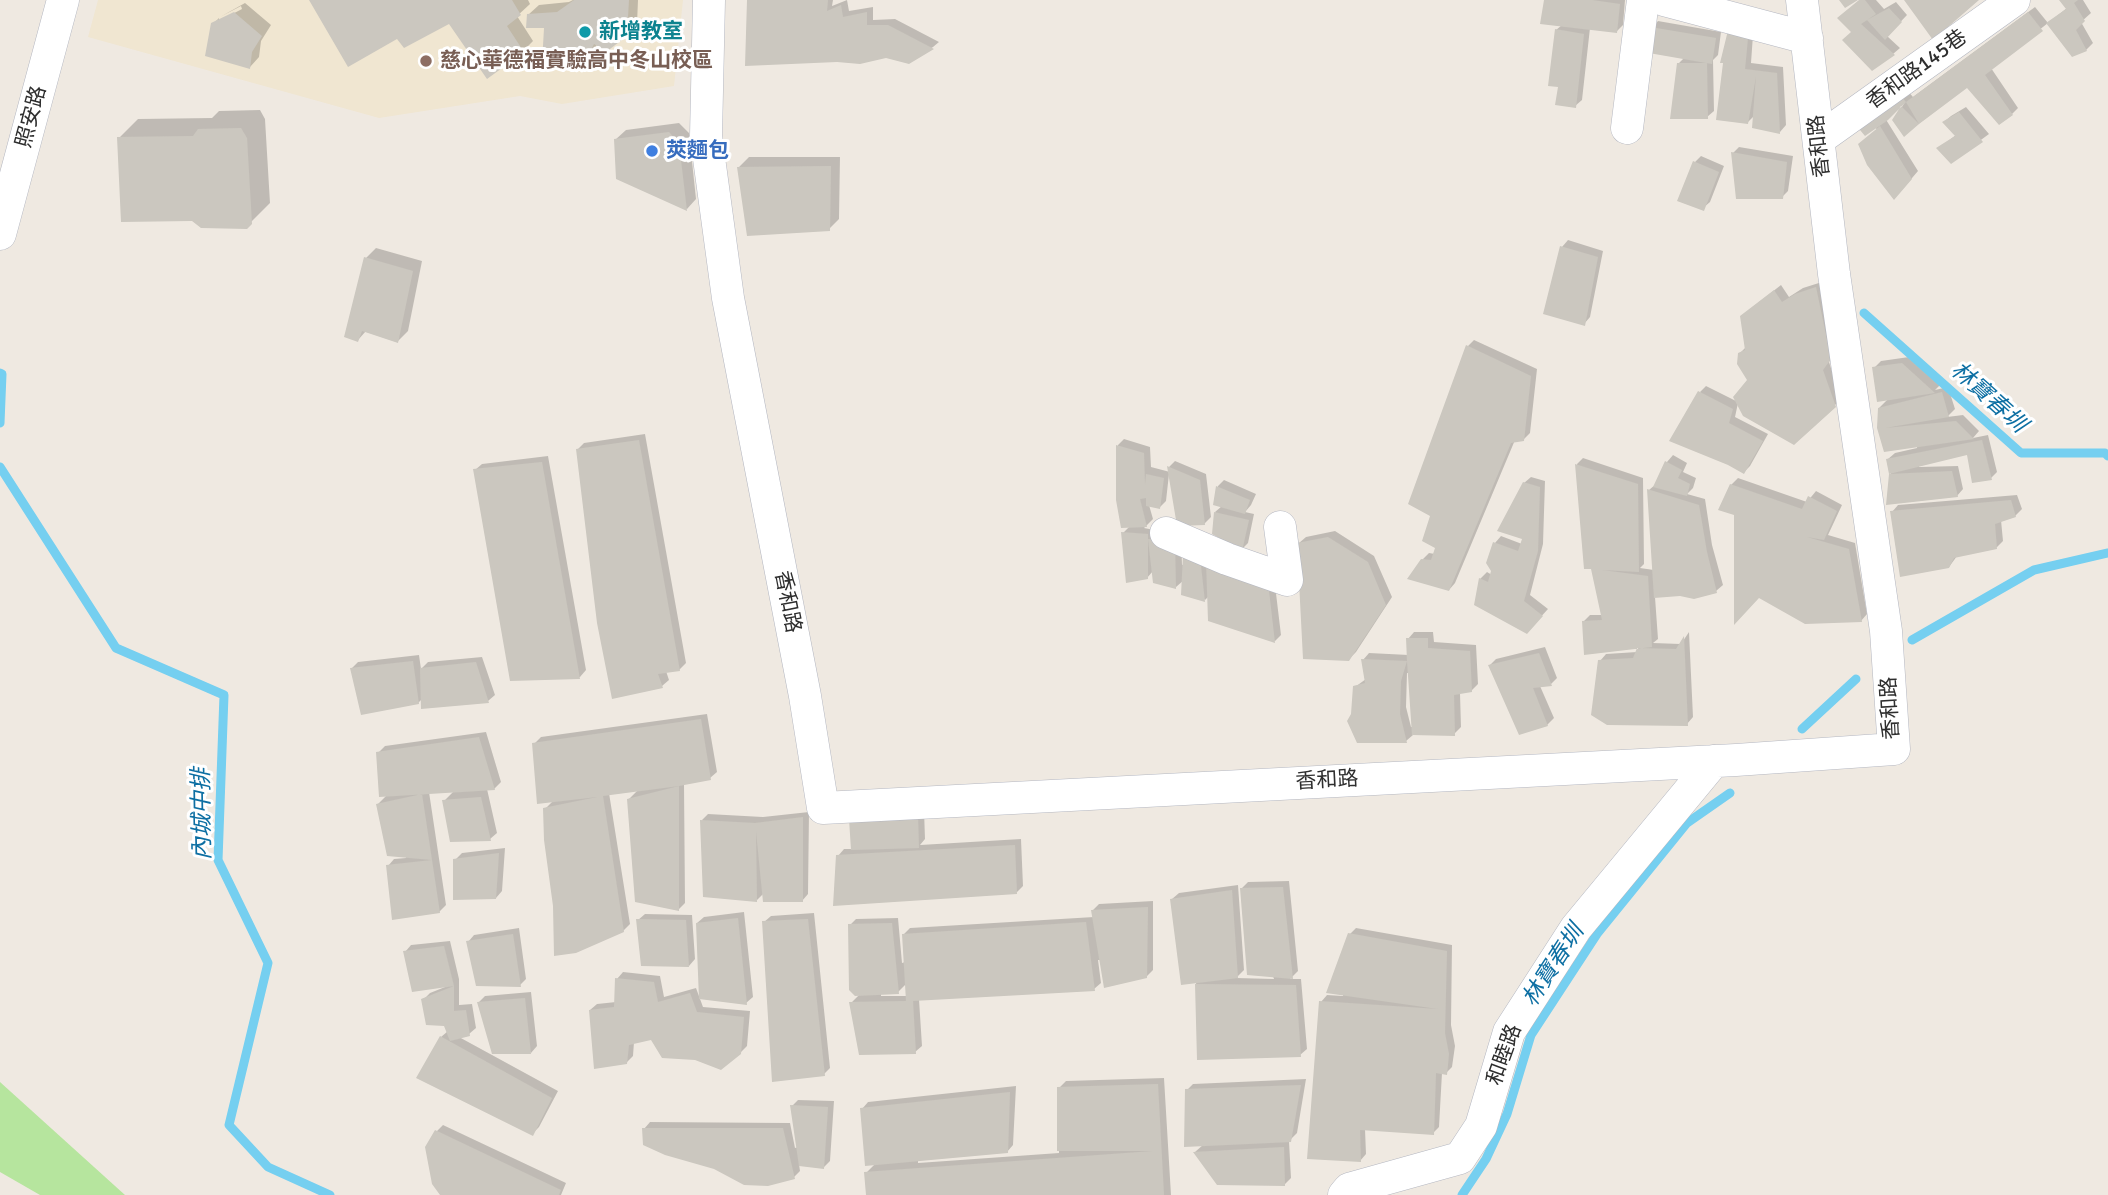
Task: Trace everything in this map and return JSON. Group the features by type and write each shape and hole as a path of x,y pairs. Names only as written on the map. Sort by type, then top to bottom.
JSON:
{"street":[{"name":"照安路","path":"0,234 64,0"},
{"name":"香和路","path":"709,0 706,136 726,284 824,808 1894,750 1886,641 1834,274 1802,0"},
{"path":"1627,128 1643,0"},
{"path":"1664,0 1807,38"},
{"name":"香和路145巷","path":"1819,139 2014,0"},
{"path":"1166,533 1227,559 1287,580 1280,527"},
{"name":"和睦路","path":"1344,1195 1349,1189 1460,1158 1481,1126 1509,1032 1516,1020 1576,928 1714,761"}],"shaded area":[{"name":"慈心華德福實驗高中冬山校區","path":"98,0 683,0 674,86 562,104 520,96 379,118 88,37"}],"green space":[{"path":"0,1082 125,1195 40,1195 0,1172"}],"building":[{"path":"309,0 512,0 521,15 507,26 524,52 487,79 449,24 404,48 397,39 348,67"},
{"name":"新增教室","path":"574,0 629,0 627,36 606,52 594,44 582,69 542,63 544,28 526,28 527,14 557,12"},
{"path":"747,0 828,0 827,11 841,5 843,17 867,12 867,25 888,25 934,49 909,64 886,58 860,64 837,62 745,66"},
{"path":"1544,0 1592,0 1620,4 1617,33 1540,24"},
{"path":"1839,0 1858,0 1845,8"},
{"path":"1859,0 1865,0 1876,14 1861,24 1895,55 1872,71 1842,40 1851,32 1837,18"},
{"path":"1904,0 1979,0 1933,40"},
{"path":"2059,0 2078,0 2074,3 2085,21 2076,30 2087,51 2072,57 2046,23 2066,9"},
{"path":"1889,8 1902,22 1885,40 1867,20"},
{"path":"234,12 262,36 252,52 250,69 205,56 211,23"},
{"path":"2028,12 2043,31 1985,75 2013,115 1999,125 1967,88 1919,124 1906,102"},
{"path":"1731,18 1749,28 1745,69 1777,73 1780,134 1752,128 1756,76 1748,124 1716,120 1723,63 1720,63"},
{"path":"1650,27 1716,38 1712,64 1643,52"},
{"path":"1555,29 1584,34 1576,108 1555,105 1558,87 1548,86"},
{"path":"1677,63 1707,63 1708,119 1670,119"},
{"path":"1893,87 1906,102 1888,120 1865,136 1850,118"},
{"path":"1901,106 1919,124 1904,137 1892,120"},
{"path":"1959,112 1983,142 1951,164 1936,148 1955,136 1942,122"},
{"path":"1880,126 1912,179 1894,200 1867,165 1858,144"},
{"path":"241,128 247,138 252,224 247,229 201,228 192,221 121,222 117,137 193,136 198,129"},
{"path":"669,132 679,143 687,211 616,179 614,139"},
{"path":"1731,152 1787,162 1783,199 1736,199"},
{"path":"1693,161 1719,172 1704,211 1677,201"},
{"path":"831,166 830,231 747,236 737,167"},
{"path":"1560,246 1598,257 1585,326 1543,314"},
{"path":"364,257 413,271 398,343 362,331 358,342 344,337"},
{"path":"1816,287 1831,359 1823,370 1836,407 1794,445 1743,416 1733,397 1747,380 1737,364 1738,353 1745,350 1740,316 1774,290 1782,302"},
{"path":"1466,345 1531,376 1524,441 1511,443 1449,591 1407,579 1421,559 1431,560 1435,548 1422,541 1430,516 1408,504"},
{"path":"1902,363 1935,393 1877,402 1872,367"},
{"path":"1698,391 1733,409 1729,423 1763,441 1744,474 1669,441"},
{"path":"1942,392 1949,417 1885,428 1956,421 1974,439 1884,452 1877,428 1878,408"},
{"path":"639,440 680,671 658,674 663,688 612,699 597,623 576,449"},
{"path":"1982,440 1992,480 1972,483 1967,455 1889,474 1886,459"},
{"path":"1116,445 1144,453 1145,485 1146,474 1164,478 1160,509 1146,506 1146,498 1140,499 1147,527 1121,528 1116,500"},
{"path":"1665,461 1682,470 1678,478 1690,484 1687,496 1653,487"},
{"path":"542,462 580,679 510,681 473,469"},
{"path":"1575,464 1638,484 1639,572 1602,570 1648,576 1652,647 1584,655 1582,621 1602,620 1591,569 1584,569"},
{"path":"1167,466 1200,480 1205,525 1177,526"},
{"path":"1952,471 1958,497 1886,505 1889,474"},
{"path":"1523,482 1540,487 1538,551 1524,601 1543,616 1527,634 1474,605 1479,578 1488,582 1491,571 1486,563 1493,542 1518,551 1522,539 1497,531"},
{"path":"1730,484 1802,509 1808,496 1837,511 1824,540 1807,537 1849,549 1862,622 1805,624 1759,598 1734,625 1734,515 1718,510"},
{"path":"1216,486 1250,500 1245,514 1213,505"},
{"path":"1647,489 1699,505 1717,593 1694,599 1680,596 1654,598"},
{"path":"2011,500 2016,517 1995,524 1997,549 1954,558 1949,568 1900,577 1890,511"},
{"path":"1214,512 1249,520 1242,551 1212,534"},
{"path":"1121,532 1148,534 1148,579 1126,583"},
{"path":"1328,537 1368,562 1386,605 1349,661 1303,659 1297,543"},
{"path":"1148,539 1175,541 1176,589 1153,583"},
{"path":"1183,555 1200,557 1205,602 1181,595"},
{"path":"1206,560 1269,591 1275,643 1208,621"},
{"path":"1684,636 1688,726 1607,725 1591,715 1598,660 1633,658 1637,648 1676,649"},
{"path":"1406,638 1428,638 1428,648 1470,651 1472,692 1454,695 1455,736 1412,735"},
{"path":"1539,653 1552,686 1533,688 1548,726 1519,735 1488,665"},
{"path":"1361,659 1407,661 1401,681 1400,714 1407,743 1357,743 1347,721 1351,714 1353,686 1365,683"},
{"path":"413,661 419,704 361,715 350,668"},
{"path":"476,662 489,703 421,709 420,668"},
{"path":"701,719 711,780 603,796 624,932 576,953 554,956 553,906 544,840 543,808 597,797 537,804 532,743"},
{"path":"479,737 495,790 379,797 376,752"},
{"path":"679,786 679,911 635,902 627,799"},
{"path":"422,794 432,860 387,856 376,804"},
{"path":"481,797 491,841 450,842 442,800"},
{"path":"918,815 919,848 851,850 849,819"},
{"path":"803,817 803,902 763,902 756,831 757,902 703,897 700,820 755,823"},
{"path":"1015,845 1017,894 833,906 836,855"},
{"path":"499,853 496,899 453,900 453,859"},
{"path":"432,860 440,913 392,920 386,865"},
{"path":"1283,887 1293,979 1247,975 1240,888"},
{"path":"1232,890 1238,978 1181,985 1170,899"},
{"path":"1148,907 1147,978 1104,988 1091,910"},
{"path":"738,918 747,1005 699,999 696,923"},
{"path":"636,919 686,920 689,967 641,966"},
{"path":"808,919 825,1076 772,1082 762,921"},
{"path":"1086,922 1095,991 913,1001 916,1054 859,1055 849,1002 906,1001 902,934"},
{"path":"892,923 899,994 855,996 849,990 848,924"},
{"path":"1348,933 1447,951 1447,1075 1436,1073 1434,1135 1360,1130 1361,1162 1307,1159 1319,1001 1438,1009 1326,993"},
{"path":"513,934 521,987 476,986 466,941"},
{"path":"444,946 454,986 412,992 403,951"},
{"path":"615,978 654,982 658,1002 690,993 697,1012 744,1017 741,1054 721,1070 695,1060 662,1058 651,1040 629,1045 627,1064 594,1069 589,1010 614,1007"},
{"path":"1195,984 1296,985 1301,1057 1197,1060"},
{"path":"454,986 454,1011 466,1010 470,1036 450,1041 444,1026 426,1025 421,999"},
{"path":"525,998 531,1054 492,1054 477,1002"},
{"path":"440,1036 552,1098 533,1136 416,1078"},
{"path":"1158,1084 1164,1195 866,1195 864,1172 1153,1151 1057,1151 1057,1087"},
{"path":"1301,1085 1291,1142 1184,1147 1185,1089"},
{"path":"1010,1092 1008,1153 865,1166 860,1108"},
{"path":"790,1105 828,1107 824,1169 799,1166"},
{"path":"642,1128 783,1128 795,1179 768,1186 744,1185 714,1169 665,1155 643,1145"},
{"path":"435,1130 561,1190 559,1195 440,1195 432,1184 425,1147"},
{"path":"1284,1147 1285,1186 1217,1185 1193,1152"}],"waterway":[{"name":"林寶春圳","path":"1864,313 2021,453 2105,453 2108,456"},
{"name":"內城中排","path":"0,373 0,423"},
{"name":"內城中排","path":"0,467 116,648 224,695 218,860 268,963 229,1125 268,1167 330,1195"},
{"name":"林寶春圳","path":"1912,640 2034,570 2108,553"},
{"name":"林寶春圳","path":"1802,729 1856,679"},
{"name":"林寶春圳","path":"1462,1195 1486,1159 1507,1114 1531,1035 1597,934 1687,823 1730,793"}],"place":[{"name":"新增教室","path":"585,32"},
{"name":"慈心華德福實驗高中冬山校區","path":"426,61"},
{"name":"莢麵包","path":"652,151"}]}
